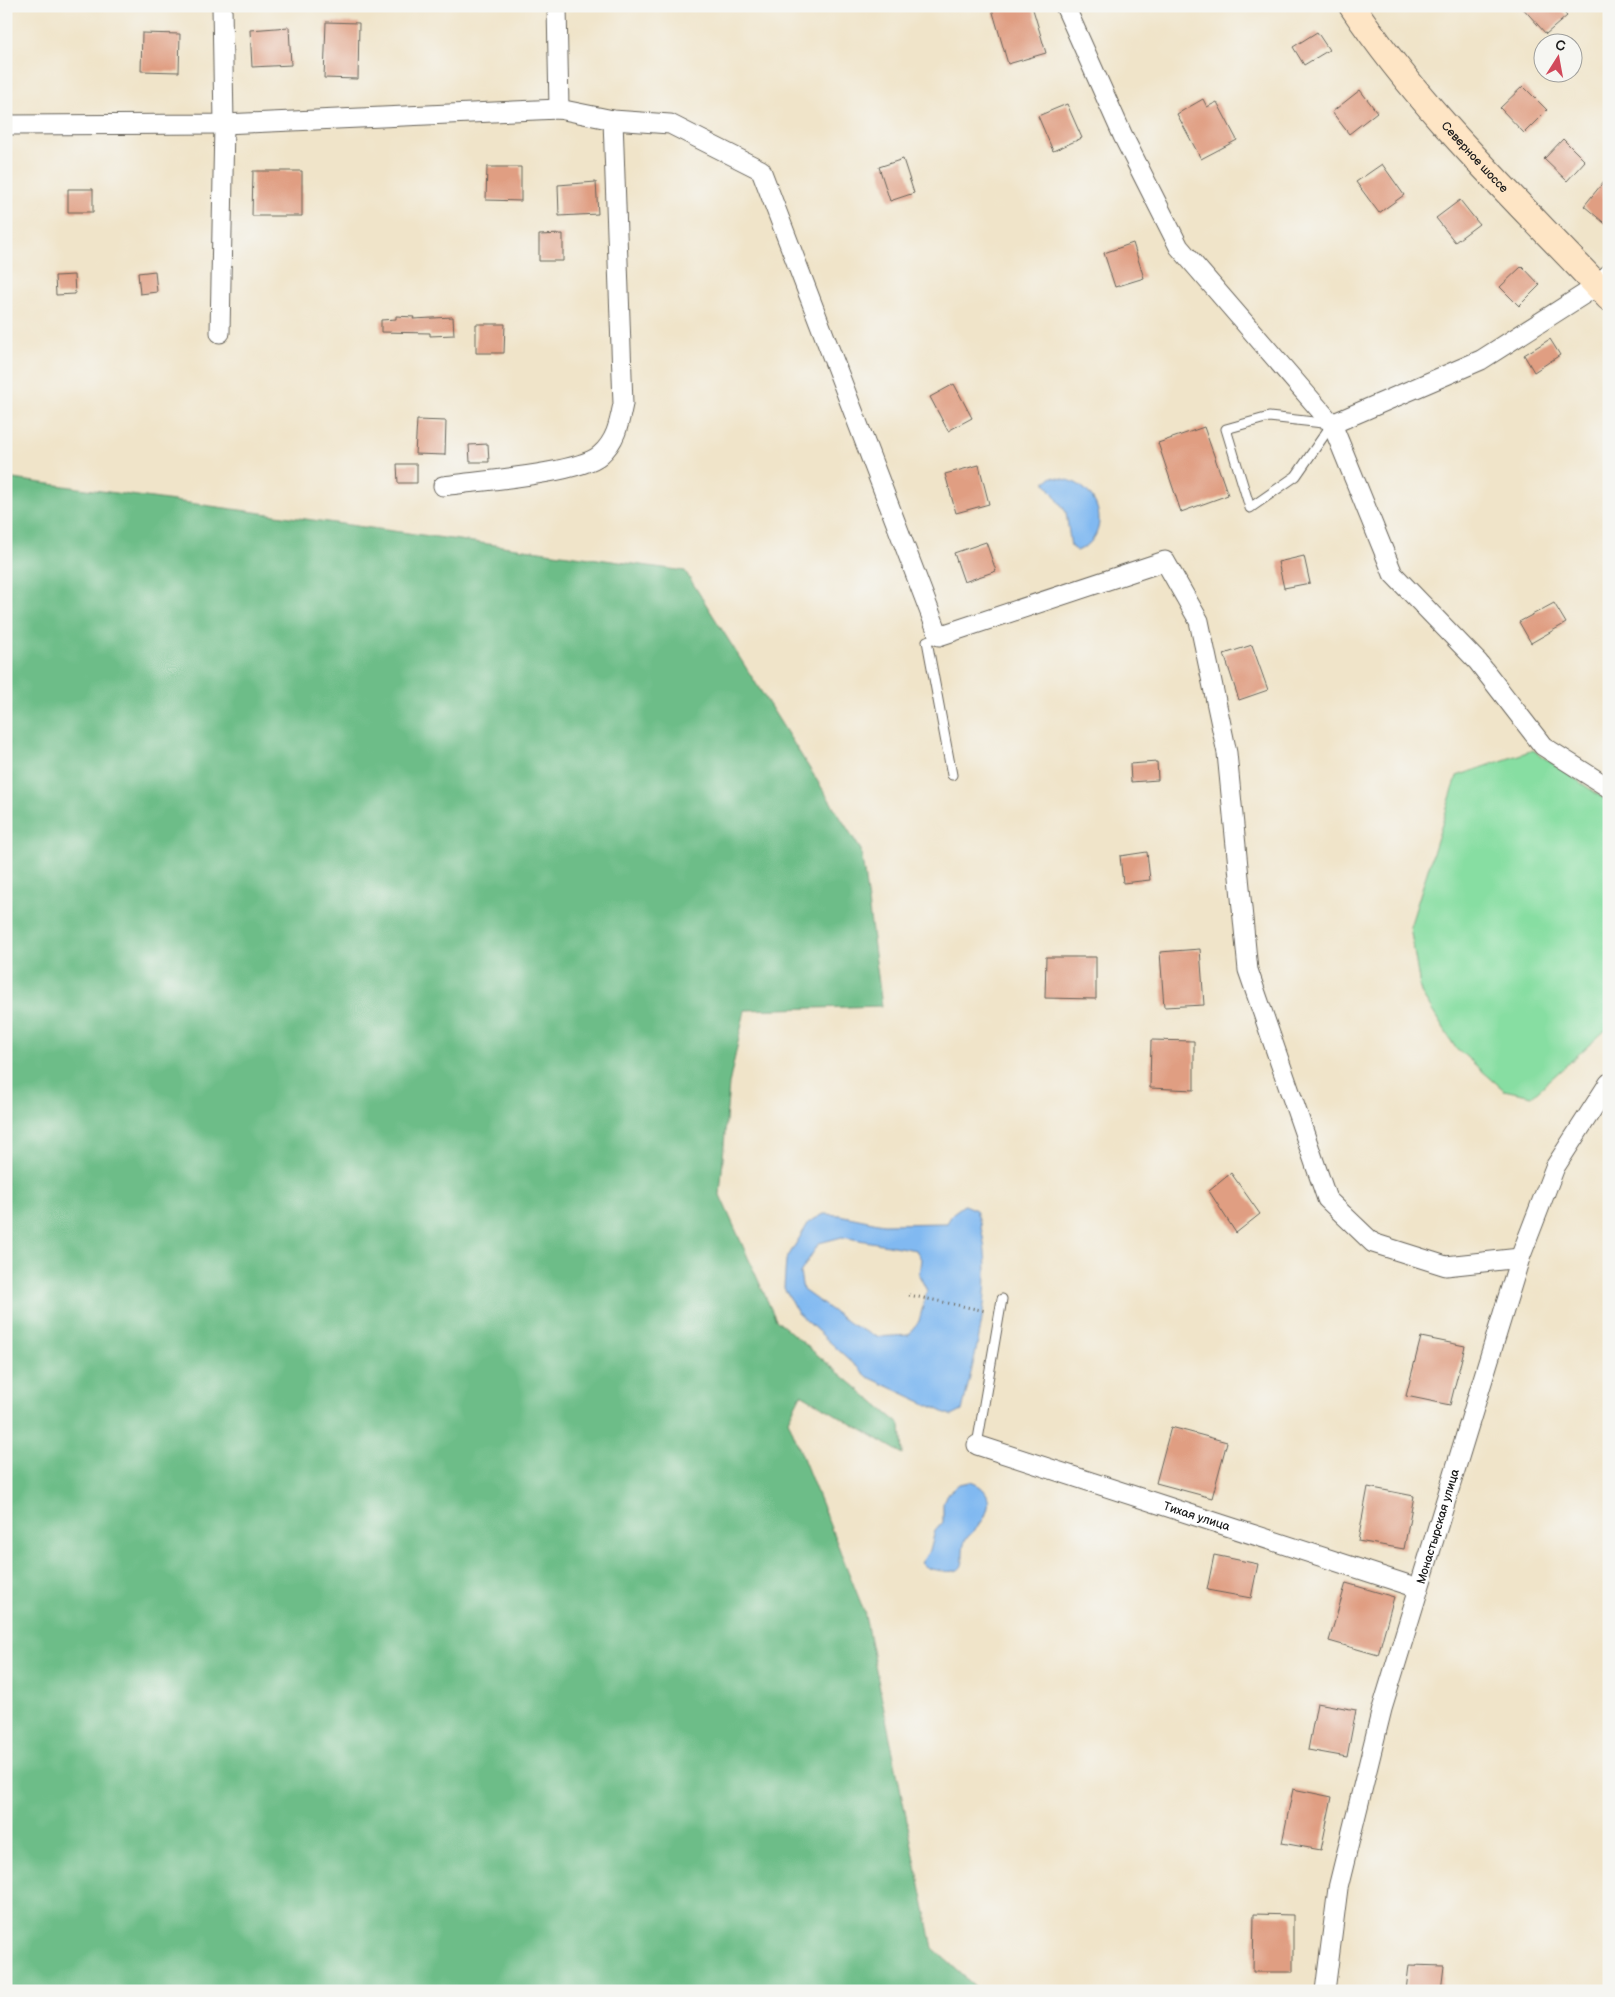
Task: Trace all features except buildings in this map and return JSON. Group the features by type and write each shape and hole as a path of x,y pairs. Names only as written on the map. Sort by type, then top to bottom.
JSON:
{"main road":[{"name":"Северное шоссе","path":"1352,6 1382,52 1446,128 1605,286"}],"street":[{"path":"220,333 224,124 222,6"},
{"path":"557,6 559,109"},
{"path":"1065,6 1123,136 1179,248 1332,424 1394,574 1478,662 1543,746 1609,788"},
{"path":"6,125 224,124 559,109 612,120 670,124 761,170 939,636 1165,561 1199,621 1227,753 1248,970 1327,1199 1373,1243 1446,1266 1520,1258"},
{"path":"443,486 563,470 599,456 616,436 623,404 612,120"},
{"path":"1332,424 1482,360 1605,286"},
{"name":"Монастырская улица","path":"1325,1991 1338,1888 1382,1709 1520,1258 1555,1168 1609,1083"},
{"name":"Тихая улица","path":"977,1445 1418,1588"}],"lane":[{"path":"1269,417 1332,424 1296,476 1250,508 1226,429 1269,417"},
{"path":"939,636 927,640 952,775"},
{"path":"977,1445 1002,1299"}],"path":[{"path":"909,1295 1000,1314"}],"green space":[{"path":"6,478 685,571 861,850 882,1006 745,1010 729,1084 720,1195 776,1320 901,1425 903,1454 801,1394 788,1420 864,1611 933,1948 980,1991 6,1991"},
{"path":"1533,750 1609,802 1609,1027 1532,1096 1504,1090 1455,1047 1421,993 1410,927 1457,776"}],"water":[{"path":"1052,477 1071,481 1079,485 1090,494 1095,503 1099,521 1097,530 1093,539 1077,551 1071,547 1066,512 1045,482"},
{"path":"964,1205 976,1210 983,1235 986,1285 979,1336 962,1411 952,1416 868,1377 797,1312 784,1288 786,1260 809,1222 824,1214 839,1215 883,1224 947,1223 953,1213","holes":["842,1237 916,1250 921,1259 919,1275 927,1291 919,1321 909,1335 877,1337 852,1325 803,1290 800,1273 819,1243"]},
{"path":"970,1482 983,1489 988,1499 988,1505 984,1518 964,1544 962,1566 958,1570 952,1571 930,1569 921,1563 930,1550 935,1531 943,1522 943,1504 946,1495 959,1484"}]}
